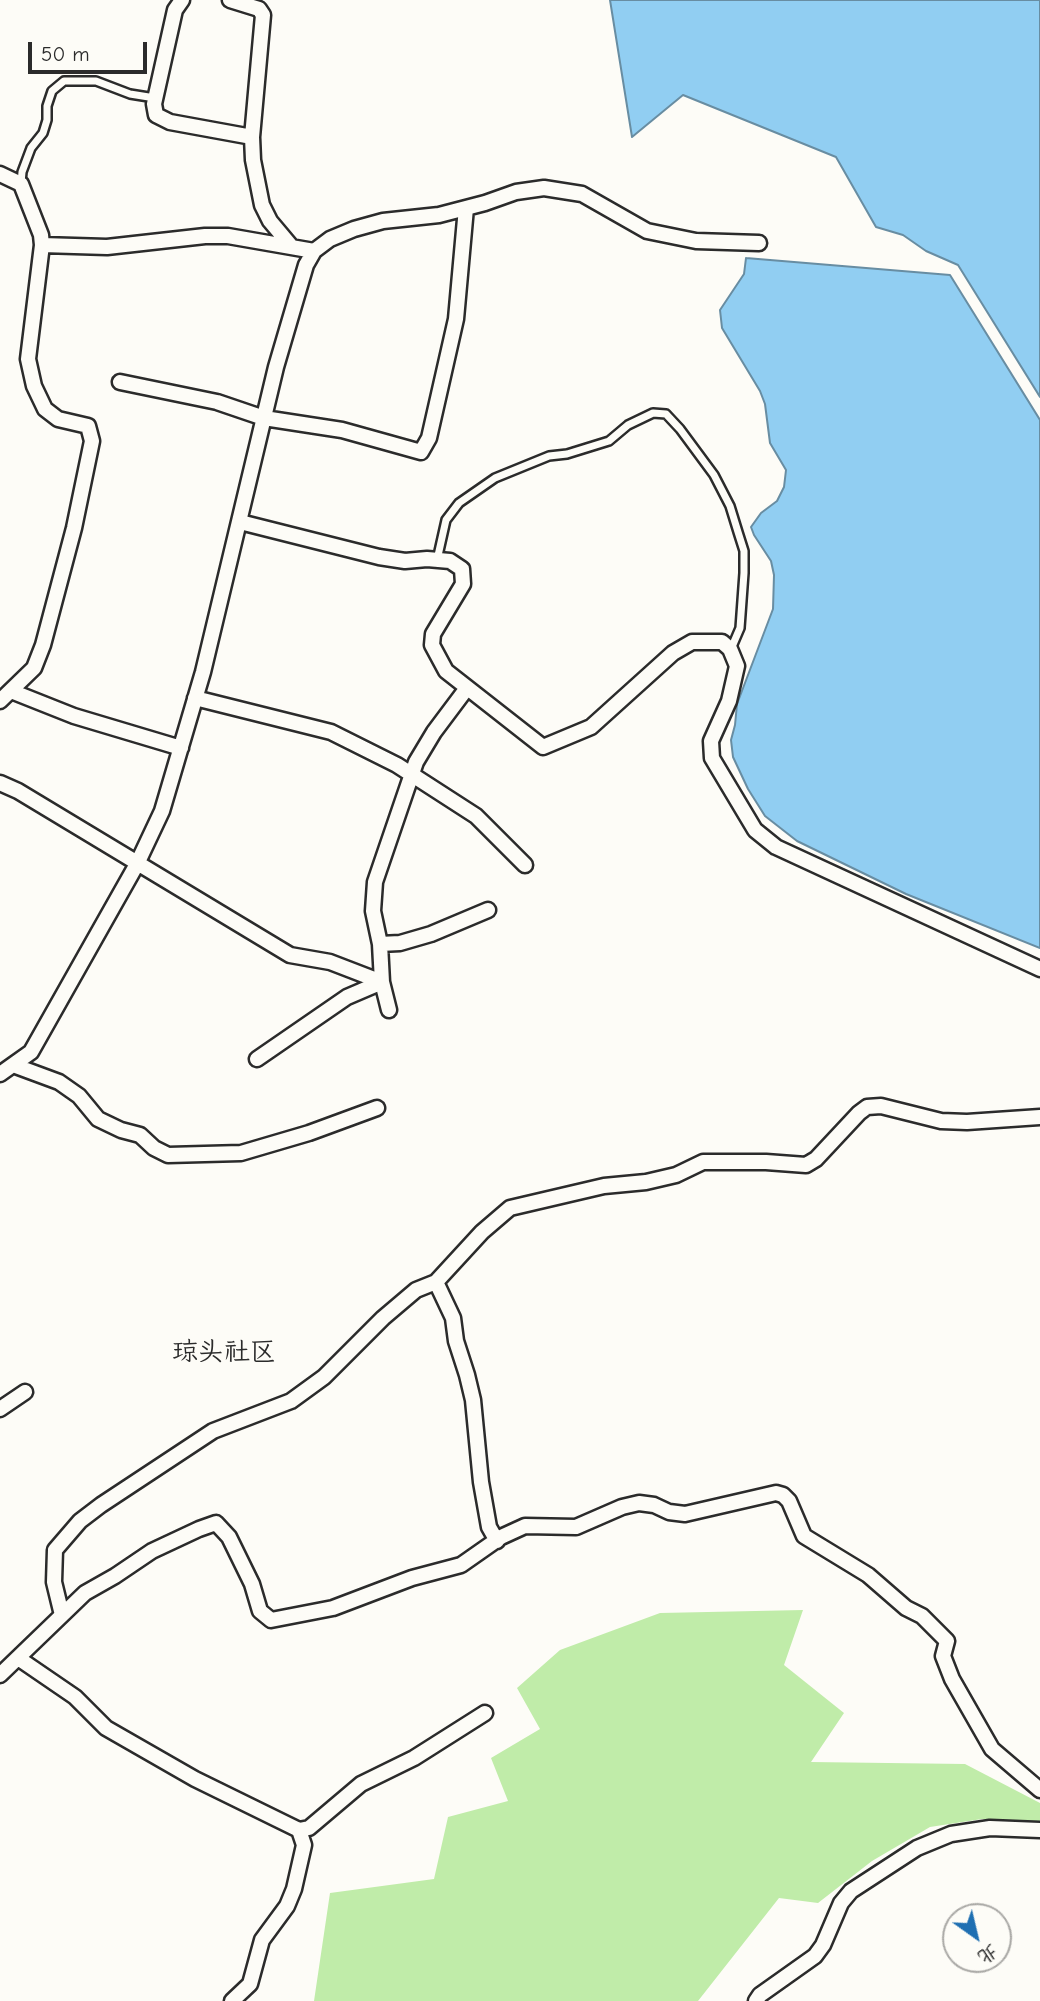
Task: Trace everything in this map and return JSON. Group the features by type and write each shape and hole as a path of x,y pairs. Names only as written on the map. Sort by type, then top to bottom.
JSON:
{"street":[{"path":"182,0 175,10 156,98 156,116 170,122 252,137"},
{"path":"230,0 259,9 263,15 252,137 257,187 270,221 291,246"},
{"path":"0,174 21,184 43,245 28,359 34,386 45,408 58,419 88,426 92,441 74,528 43,645 34,668 6,696 181,748"},
{"path":"0,1074 31,1052 137,864 162,811 195,698 299,287 314,251 330,239 383,221 439,215 516,192 544,188 582,194 647,231 696,241 759,243"},
{"path":"120,382 217,402 264,418 341,430 421,452 429,438 456,319 466,208"},
{"path":"43,245 107,247 228,236 314,251"},
{"path":"240,522 379,557 405,561 450,561 462,569 463,584 433,634 432,645 446,671 543,747 591,727 673,653 692,642 722,642 730,649 737,666 735,683 721,723 711,741 712,758 755,830 776,847 1040,969"},
{"path":"389,1010 382,982 380,944 373,911 375,882 416,762 467,688"},
{"path":"195,698 331,732 413,774 476,816 525,866"},
{"path":"0,783 18,791 290,955 330,962 382,982"},
{"path":"380,944 400,943 431,934 488,910"},
{"path":"257,1059 347,997 382,982"},
{"path":"13,1065 60,1082 79,1096 98,1119 121,1130 141,1135 154,1148 168,1155 241,1153 309,1133 377,1108"},
{"path":"62,1615 54,1582 55,1550 80,1521 213,1431 290,1401 324,1377 383,1318 416,1290 436,1282 482,1232 510,1208 604,1186 646,1182 676,1175 703,1162 766,1161 806,1165 816,1159 867,1107 881,1106 941,1121 1040,1117"},
{"path":"436,1282 453,1318 456,1341 473,1400 481,1482 489,1527 497,1541"},
{"path":"0,1409 25,1392"},
{"path":"0,1675 85,1593 152,1551 216,1523 229,1537 252,1584 260,1611 271,1620 333,1608 411,1578 461,1564 525,1526 576,1527 622,1507 639,1503 685,1514 776,1493 789,1501 804,1536 868,1575 906,1608 922,1616 947,1641 943,1656 952,1679 992,1749 1040,1790"},
{"path":"18,1658 75,1697 106,1728 195,1779 299,1830 309,1828 361,1784 440,1743 485,1713"},
{"path":"756,2001 760,1995 815,1956 823,1945 841,1903 851,1892 917,1848 951,1834 990,1828 1040,1830"},
{"path":"232,2001 250,1984 262,1940 287,1906 294,1889 304,1845 299,1830"}],"lane":[{"path":"21,184 22,172 31,148 43,133 52,91 64,82 96,81 130,94 156,98"},
{"path":"437,560 446,520 459,503 495,478 549,456 567,454 609,441 628,425 653,413 666,414 713,475 730,506 744,551 740,628 730,649"}],"green space":[{"path":"803,1610 784,1665 844,1713 811,1762 965,1764 1040,1803 1040,1822 982,1819 930,1827 872,1861 818,1903 779,1898 698,2001 314,2001 330,1893 434,1879 448,1817 508,1801 491,1758 540,1729 517,1688 560,1650 660,1613"}],"water":[{"path":"610,0 1040,0 1040,397 958,265 926,251 903,235 876,227 836,157 683,95 632,137"},
{"path":"746,258 950,275 1040,420 1040,948 906,894 797,841 765,816 733,757 731,740 737,704 773,609 774,575 771,561 751,527 761,513 777,501 784,487 786,470 770,443 765,404 760,391 722,328 720,310 744,274"}],"district":[{"name":"琼头社区","path":"224,1353"}]}
